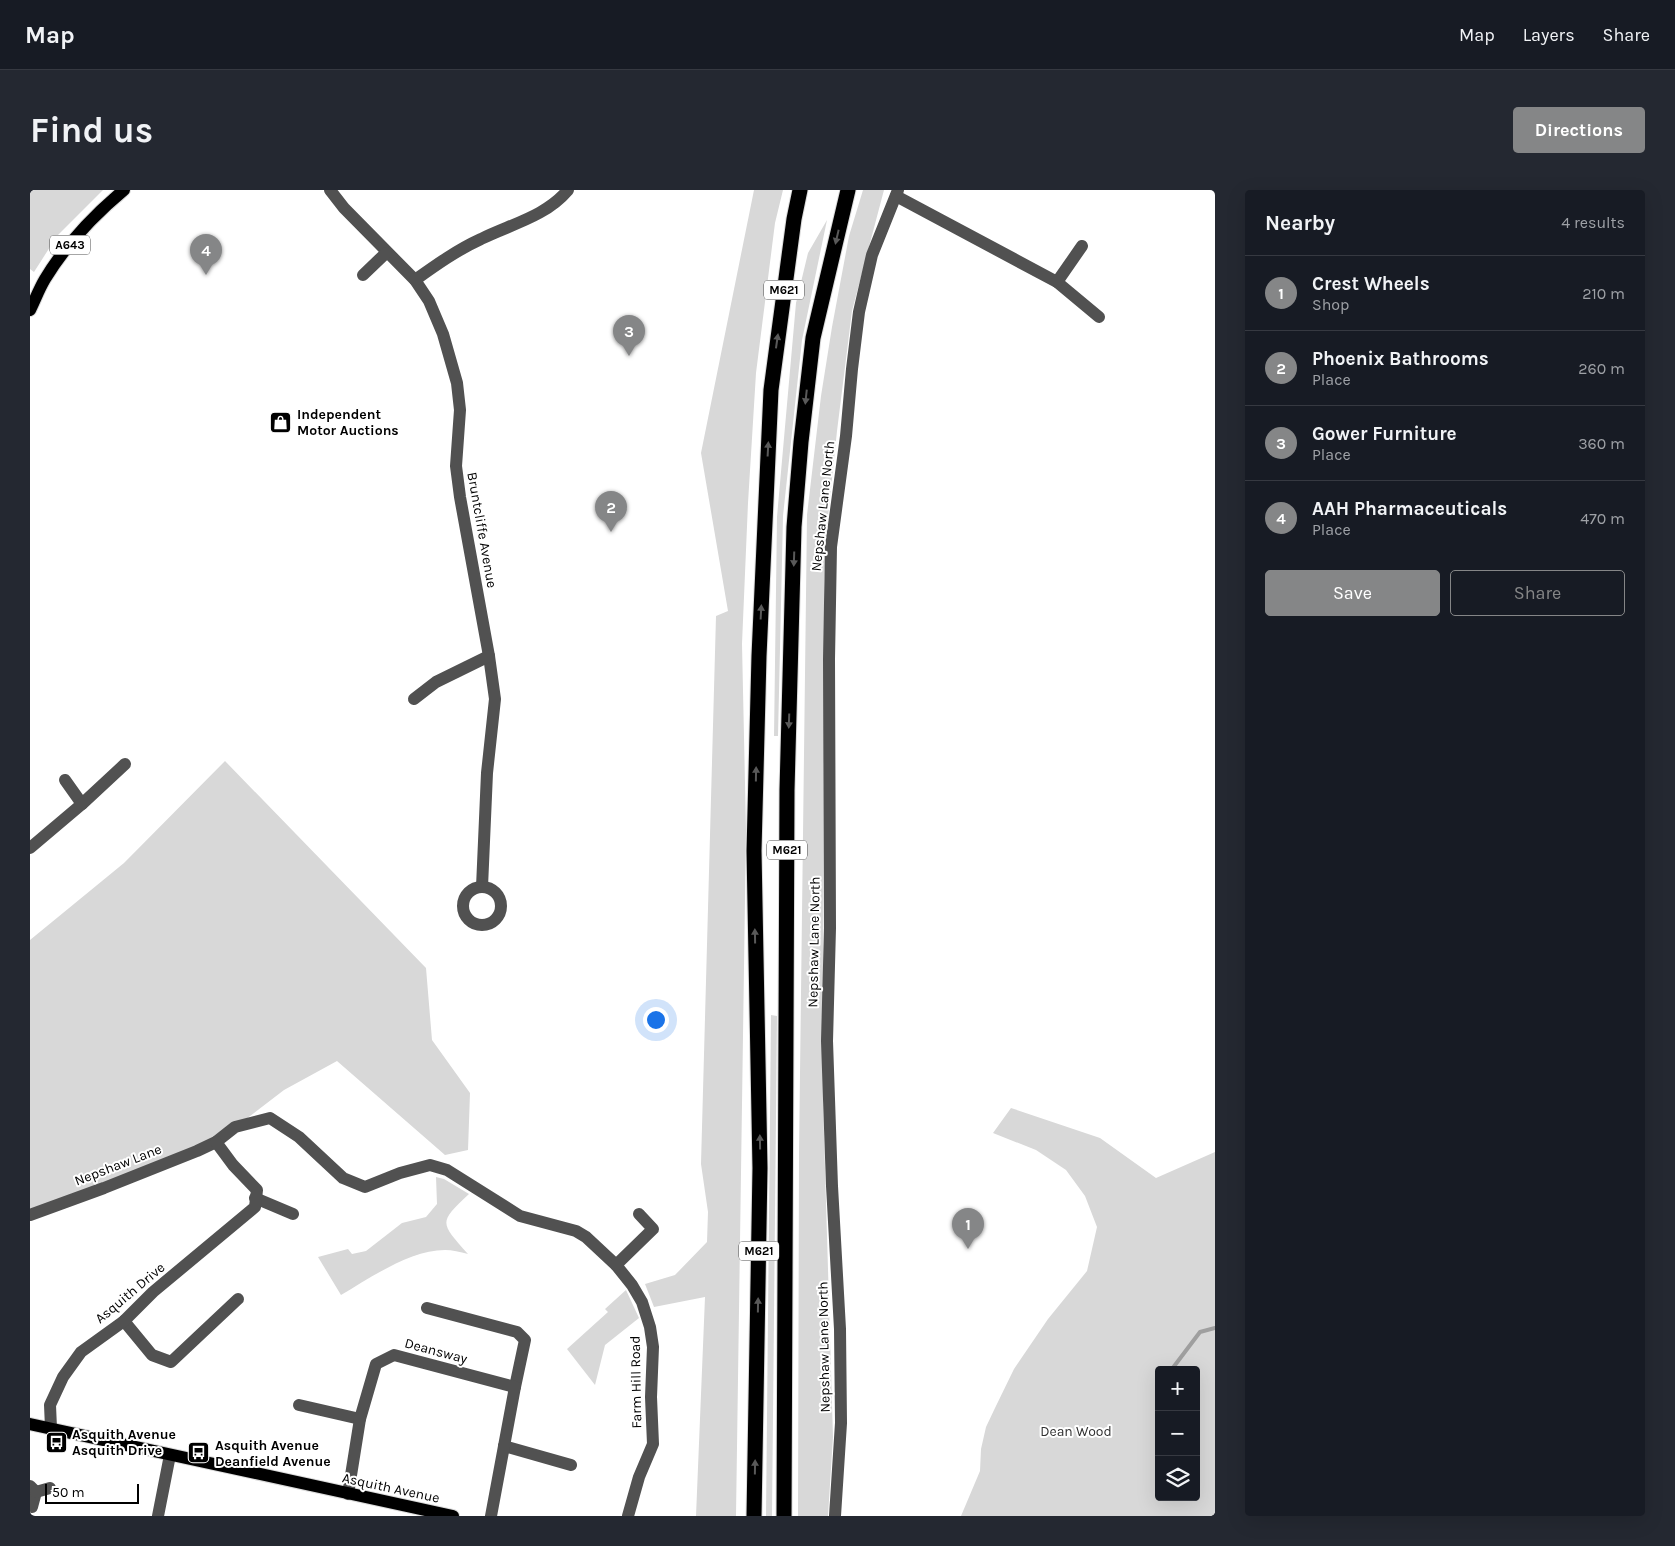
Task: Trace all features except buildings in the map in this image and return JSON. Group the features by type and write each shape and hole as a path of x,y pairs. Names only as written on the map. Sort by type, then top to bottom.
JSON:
{"highway":[{"name":"M621","path":"754,1516 760,1168 754,851 758,656 770,390 794,219 800,190"},
{"name":"M621","path":"784,1516 787,790 794,527 801,442 813,338 848,190"}],"main road":[{"name":"A643","path":"30,310 44,281 62,254 104,207 124,190"},
{"name":"Asquith Avenue","path":"30,1424 453,1516"}],"street":[{"name":"Bruntcliffe Avenue","path":"330,190 344,208 415,280 428,301 443,334 457,383 460,410 456,466 495,700 486,773 482,887"},
{"path":"415,280 437,264 480,239 544,212 568,190"},
{"path":"897,193 1057,282 1099,317"},
{"name":"Nepshaw Lane North","path":"835,1516 841,1423 840,1329 832,1186 827,1041 830,928 829,650 831,547 846,436 859,312 872,256 897,193"},
{"path":"1057,282 1082,246"},
{"path":"363,275 386,252"},
{"path":"414,699 436,682 489,656"},
{"path":"30,848 125,764"},
{"path":"65,780 82,804"},
{"name":"Farm Hill Road","path":"216,1142 235,1127 270,1118 299,1136 343,1178 365,1187 400,1173 430,1165 447,1170 520,1216 576,1231 586,1237 616,1266 632,1285 642,1302 650,1327 653,1347 652,1444 639,1477 628,1516"},
{"path":"216,1142 257,1190 255,1198 293,1214"},
{"name":"Nepshaw Lane","path":"30,1214 104,1188 216,1142"},
{"name":"Asquith Drive","path":"51,1428 50,1405 63,1377 81,1352 124,1321 152,1292 255,1207 255,1198"},
{"path":"616,1266 653,1229 639,1214"},
{"path":"124,1321 152,1355 171,1362 238,1299"},
{"path":"427,1308 517,1332 530,1339 515,1387 491,1516"},
{"name":"Deansway","path":"348,1494 360,1418 376,1364 394,1355 515,1387"},
{"path":"299,1405 360,1418"},
{"path":"504,1446 571,1465"},
{"path":"158,1516 170,1455"},
{"path":"32,1508 33,1489 50,1488"}],"green space":[{"path":"30,190 103,190 57,236 34,272 30,269"},
{"path":"754,190 783,190 775,223 756,373 742,644 746,830 736,1516 696,1516 705,1297 654,1307 645,1284 675,1275 707,1242 708,1212 701,1164 716,616 728,611 701,453"},
{"path":"863,190 884,190 852,311 828,517 824,582 823,1101 833,1437 828,1516 798,1516 799,1153 807,515 821,396 832,327 849,236"},
{"path":"827,220 802,340 783,516 778,736 774,736 777,517 796,303 808,253"},
{"path":"225,761 426,968 432,1040 470,1093 468,1150 445,1155 337,1061 284,1090 216,1142 30,1215 30,940 124,863"},
{"path":"771,1015 777,1016 772,1516 766,1516"},
{"name":"Dean Wood","path":"1011,1108 1100,1138 1156,1178 1215,1152 1215,1516 961,1516 980,1471 981,1449 986,1427 1014,1369 1048,1319 1087,1271 1097,1227 1085,1196 1066,1170 1036,1150 993,1133"},
{"path":"436,1177 444,1179 469,1194 452,1211 446,1223 452,1235 468,1254 445,1250 418,1255 377,1273 341,1295 318,1257 348,1249 352,1254 366,1251 402,1223 426,1217 437,1204"},
{"path":"626,1290 639,1318 605,1345 595,1385 567,1349 608,1312 605,1309"}],"waterway":[{"path":"1174,1366 1200,1332 1215,1328"}],"place":[{"name":"AAH Pharmaceuticals","path":"206,275"},
{"name":"Gower Furniture","path":"629,356"},
{"name":"Independent Motor Auctions","path":"281,422"},
{"name":"Phoenix Bathrooms","path":"611,532"},
{"name":"Crest Wheels","path":"968,1249"},
{"name":"Asquith Avenue Asquith Drive","path":"56,1442"},
{"name":"Asquith Avenue Deanfield Avenue","path":"199,1453"}]}
